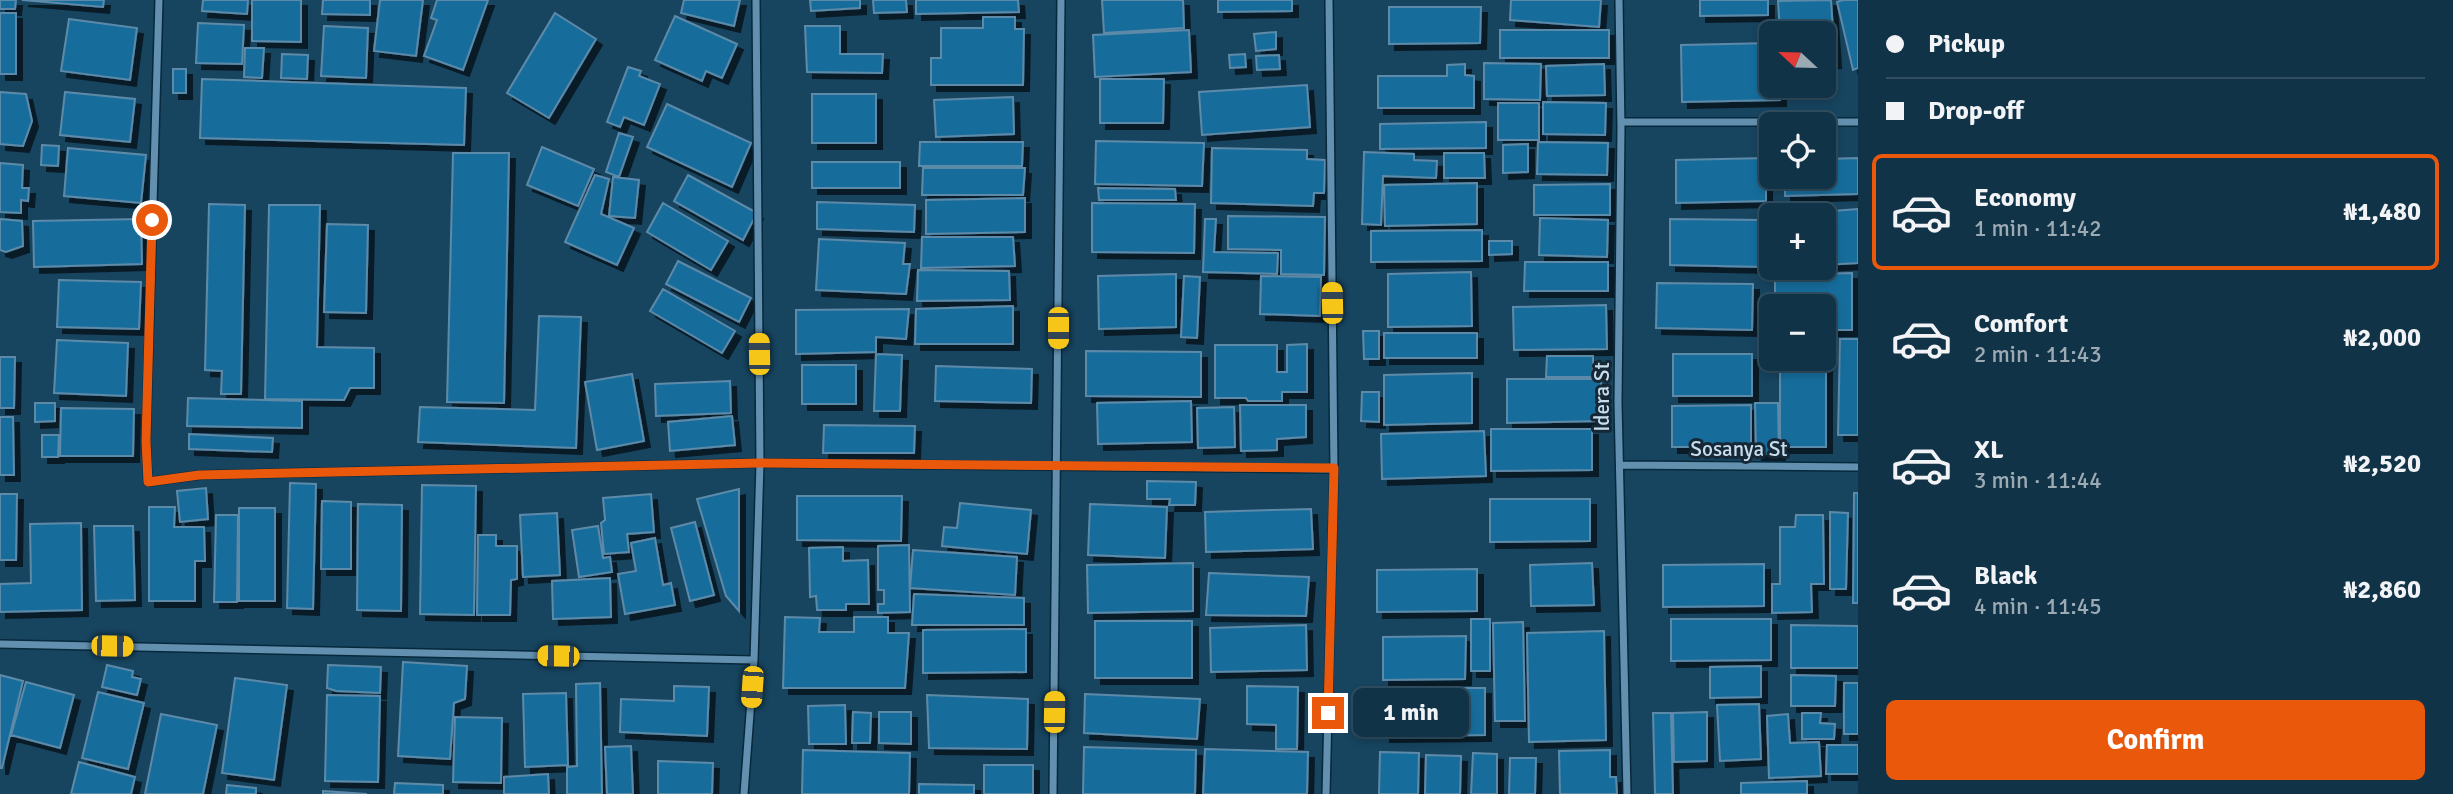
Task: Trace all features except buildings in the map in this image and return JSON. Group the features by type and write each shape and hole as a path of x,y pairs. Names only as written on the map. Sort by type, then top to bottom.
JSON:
{"street":[{"path":"159,0 146,441 148,482 199,475 760,463 1058,468 1334,468"},
{"path":"744,794 754,660 760,463 756,0"},
{"path":"1053,794 1061,0"},
{"path":"1326,794 1334,468 1329,0"},
{"name":"Idera St","path":"1619,0 1621,122 1618,403 1627,794"},
{"path":"1621,122 1858,122"},
{"name":"Sosanya St","path":"1620,466 1858,467"},
{"path":"0,644 754,660"}],"route":[{"path":"152,220 146,441 148,482 199,475 760,463 1058,468 1334,468 1328,713"}]}
